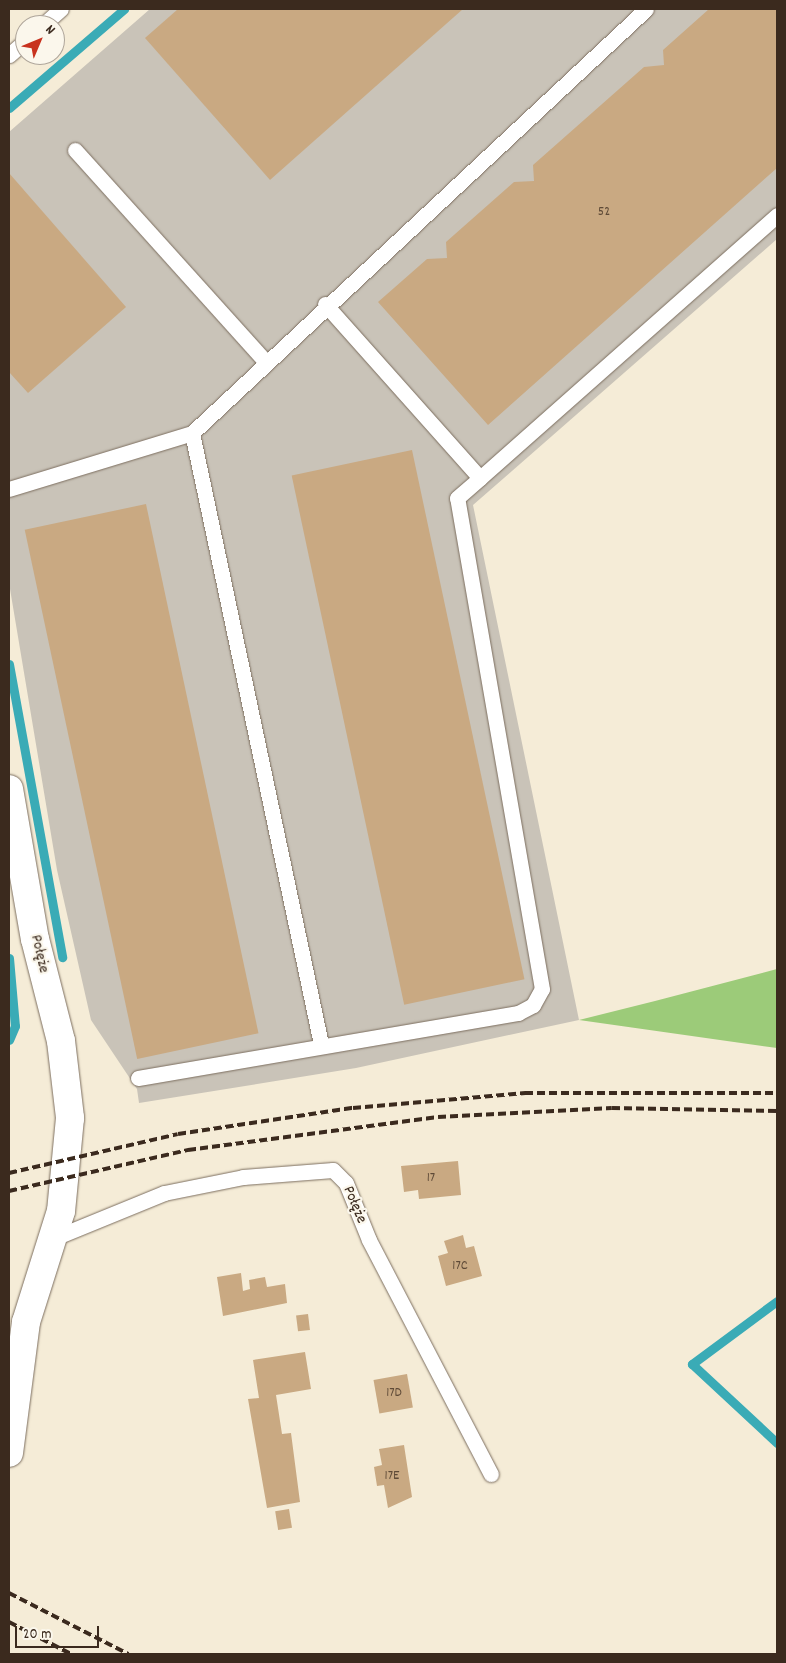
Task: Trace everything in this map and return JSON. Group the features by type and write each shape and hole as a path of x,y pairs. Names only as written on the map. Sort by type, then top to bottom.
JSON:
{"street":[{"name":"Połęże","path":"9,788 35,938 67,1077 67,1160 54,1238 26,1322 9,1453"}],"lane":[{"path":"9,489 192,433 264,361 646,9"},
{"path":"75,150 264,361"},
{"path":"138,1078 321,1044 518,1013 533,1005 542,989 457,498 777,214"},
{"path":"326,304 480,478"},
{"path":"192,433 321,1044"},
{"name":"Połęże","path":"54,1238 164,1193 243,1177 333,1170 346,1183 369,1240 491,1474"}],"shaded area":[{"path":"150,9 777,9 777,239 473,505 579,1020 356,1068 139,1103 137,1089 91,1020 57,870 9,583 9,132"}],"green space":[{"path":"777,969 777,1048 579,1020 655,1001"}],"building":[{"path":"178,9 463,9 270,180 145,38"},
{"path":"709,9 777,9 777,168 488,425 378,302 427,259 447,258 446,242 514,182 534,181 533,165 644,67 664,65 663,50"},
{"path":"9,173 126,307 28,393 9,372"},
{"path":"412,450 524,979 404,1005 292,476"},
{"path":"146,504 258,1033 137,1059 25,530"},
{"path":"458,1161 461,1195 419,1199 418,1190 404,1192 401,1166"},
{"path":"463,1235 466,1248 474,1246 482,1276 446,1286 438,1256 448,1253 444,1241"},
{"path":"241,1273 243,1291 250,1289 249,1280 265,1277 267,1287 285,1284 287,1303 223,1316 217,1277"},
{"path":"308,1314 310,1330 298,1331 296,1315"},
{"path":"305,1352 311,1389 276,1395 282,1434 291,1433 300,1502 267,1508 248,1399 259,1398 253,1360"},
{"path":"407,1374 413,1407 379,1413 374,1380"},
{"path":"404,1445 412,1497 388,1508 384,1485 377,1486 374,1467 382,1465 379,1449"},
{"path":"289,1509 292,1528 278,1530 275,1511"}],"waterway":[{"path":"9,108 124,9"},
{"path":"9,664 62,957"},
{"path":"9,958 15,1026 9,1040"},
{"path":"777,1301 692,1364 777,1443"}],"railway":[{"path":"9,1173 178,1134 353,1108 525,1093 777,1093"},
{"path":"9,1191 188,1150 438,1117 612,1108 777,1111"},
{"path":"9,1593 128,1654"},
{"path":"9,1622 71,1654"}]}
